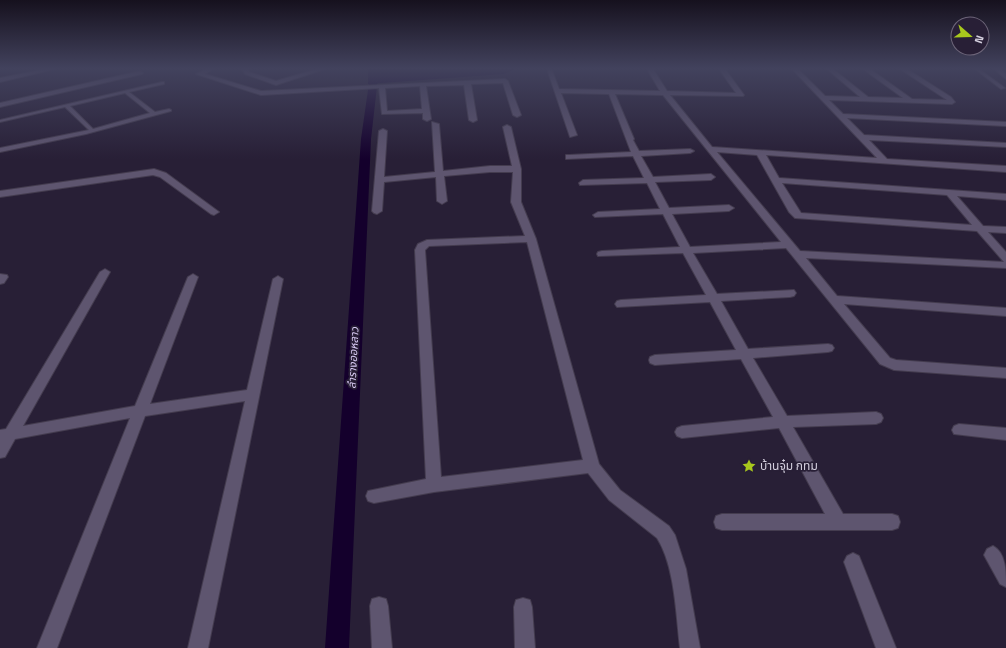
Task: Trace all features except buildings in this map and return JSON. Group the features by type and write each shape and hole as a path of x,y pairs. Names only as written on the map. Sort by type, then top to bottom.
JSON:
{"street":[{"path":"0,105 25,99"},
{"path":"383,99 384,113 427,115 425,99"},
{"path":"470,99 473,120"},
{"path":"511,99 517,116"},
{"path":"560,99 573,135"},
{"path":"614,99 630,141 649,180 668,212 687,251 838,520"},
{"path":"669,99 795,254 887,363 894,365 1006,373"},
{"path":"825,99 886,162"},
{"path":"871,99 952,102 950,99"},
{"path":"842,116 1006,124"},
{"path":"435,124 442,201"},
{"path":"507,127 517,169 516,202 531,239 592,466 602,484 619,500 664,533 674,556 679,576 690,648"},
{"path":"377,211 383,131"},
{"path":"861,137 1006,145"},
{"path":"710,149 1006,169"},
{"path":"569,157 690,151"},
{"path":"760,152 794,212 798,216 1006,230"},
{"path":"379,180 490,169 517,169"},
{"path":"0,194 154,172 163,175 214,212"},
{"path":"583,183 711,177"},
{"path":"776,180 1006,197"},
{"path":"950,193 1006,259"},
{"path":"598,215 729,208"},
{"path":"434,485 420,250 422,246 427,243 531,239"},
{"path":"602,254 788,245"},
{"path":"795,254 1006,265"},
{"path":"0,452 5,435 105,272"},
{"path":"47,648 193,276"},
{"path":"198,648 278,279"},
{"path":"621,304 790,293"},
{"path":"833,299 1006,312"},
{"path":"655,360 828,348"},
{"path":"5,435 140,411 253,394"},
{"path":"682,432 784,422 876,418"},
{"path":"959,430 1006,434"},
{"path":"374,496 434,485 592,466"},
{"path":"722,522 838,520 892,522"},
{"path":"993,555 1006,578"},
{"path":"853,562 886,648"},
{"path":"379,606 382,648"},
{"path":"523,607 525,648"}],"lane":[{"path":"0,121 95,99"},
{"path":"135,99 154,114"},
{"path":"67,106 92,130"},
{"path":"0,150 92,130 169,110"}],"waterway":[{"name":"ลำรางออหลาว","path":"337,648 366,139 371,99"}],"place":[{"name":"บ้านจุ๋ม กทม","path":"749,466"}]}
